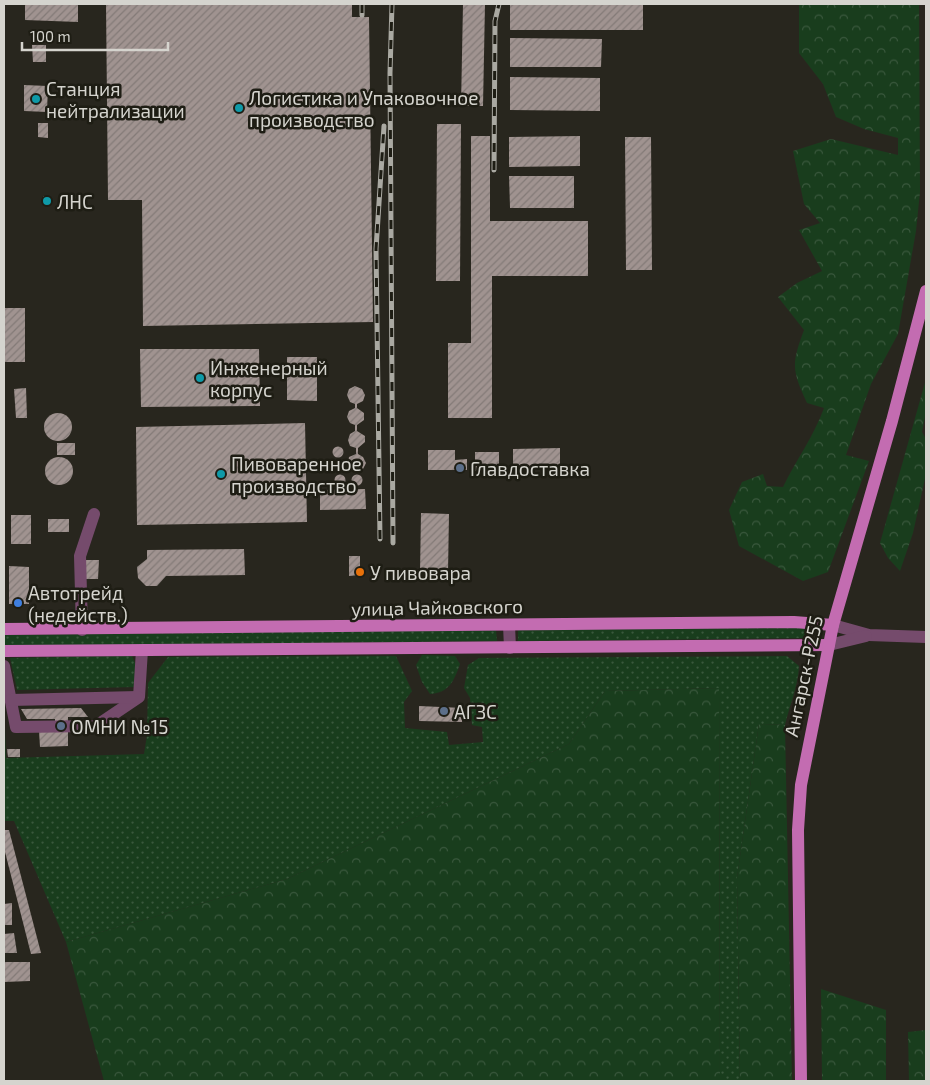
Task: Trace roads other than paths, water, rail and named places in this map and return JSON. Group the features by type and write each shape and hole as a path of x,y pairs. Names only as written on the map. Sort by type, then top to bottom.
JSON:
{"main road":[{"name":"Ангарск-Р255","path":"802,1081 798,830 801,785 833,625 892,421 926,291"},
{"name":"улица Чайковского","path":"4,629 82,630 794,622 833,625"},
{"name":"улица Чайковского","path":"4,651 828,645"}],"street":[{"path":"82,630 80,556 94,514"},
{"path":"509,625 510,648"},
{"name":"улица Чайковского","path":"833,625 869,635 926,637"},
{"name":"улица Чайковского","path":"828,645 869,635"},
{"path":"139,697 142,650"},
{"path":"4,666 16,727 96,726 139,697"},
{"path":"11,700 139,697"}],"railway":[{"path":"362,4 362,15"},
{"path":"392,4 390,73 393,543"},
{"path":"494,170 495,21 499,4"},
{"path":"380,539 376,249 384,126"}],"place":[{"name":"Станция нейтрализации","path":"36,99"},
{"name":"Логистика и Упаковочное производство","path":"239,108"},
{"name":"ЛНС","path":"47,201"},
{"name":"Инженерный корпус","path":"200,378"},
{"name":"Главдоставка","path":"460,468"},
{"name":"Пивоваренное производство","path":"221,474"},
{"name":"У пивовара","path":"360,572"},
{"name":"Автотрейд (недейств.)","path":"18,603"},
{"name":"АГЗС","path":"444,711"},
{"name":"ОМНИ №15","path":"61,726"}]}
